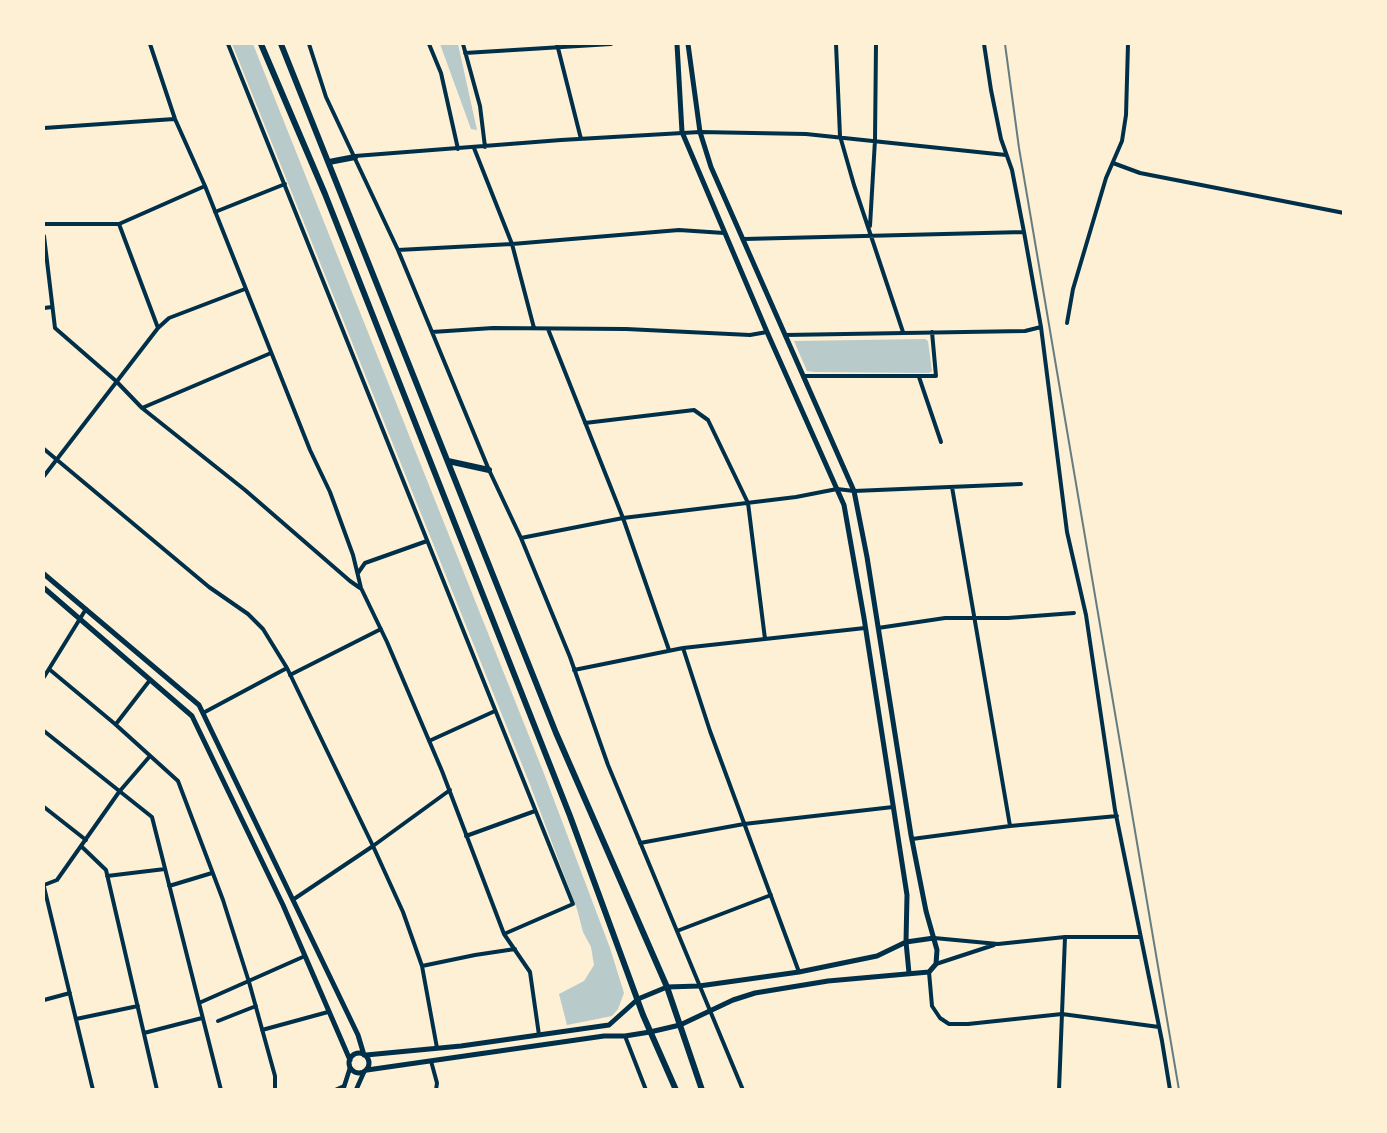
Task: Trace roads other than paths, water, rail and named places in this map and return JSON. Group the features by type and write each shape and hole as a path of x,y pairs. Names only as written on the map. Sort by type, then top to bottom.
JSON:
{"highway":[{"path":"261,44 329,206 544,750 650,1032 676,1089"},
{"path":"281,44 556,734 667,987 702,1089"},
{"path":"329,162 355,157"},
{"path":"448,462 489,470"}],"main road":[{"path":"677,44 682,132 844,505 866,627 906,895 906,942 909,973"},
{"path":"44,588 192,716 306,956 350,1060 350,1068 356,1073 604,1036 625,1036 650,1032 680,1025 755,993 828,981 929,972 936,964 938,950 926,911 911,839 867,557 854,491 744,239 720,192 700,132 688,44"},
{"path":"44,574 199,705 358,1035 369,1062 365,1071"},
{"path":"350,1060 355,1054 437,1048 609,1025 638,999 667,987 699,987 799,972 878,956 906,942 934,938"}],"street":[{"path":"150,44 175,119 215,212 310,450 330,492 353,555 361,588 450,790 504,934 530,972 539,1035"},
{"path":"228,44 573,904 504,934"},
{"path":"309,44 326,97 398,250 489,470 521,538 574,670 608,765 743,1089"},
{"path":"429,44 441,73 459,149"},
{"path":"463,44 480,106 484,147"},
{"path":"465,53 558,45 611,44"},
{"path":"836,44 840,136 903,332"},
{"path":"870,232 875,140 876,44"},
{"path":"984,44 991,90 1006,155 1012,170 1041,327 1067,532 1086,615 1117,816 1170,1089"},
{"path":"1067,323 1073,289 1122,141 1126,115 1128,44"},
{"path":"558,45 581,139"},
{"path":"44,128 175,119"},
{"path":"355,157 682,132 840,136 1006,155"},
{"path":"474,148 512,244 534,328"},
{"path":"1113,163 1140,173 1344,213"},
{"path":"215,212 285,184"},
{"path":"44,224 119,224 204,186"},
{"path":"119,224 158,328"},
{"path":"398,250 512,244 679,230 724,233"},
{"path":"744,239 870,232 1024,232"},
{"path":"44,236 55,328 116,381 142,408 245,490 361,588"},
{"path":"44,476 158,328 169,318 245,289"},
{"path":"44,308 52,307"},
{"path":"784,335 1025,331 1041,327"},
{"path":"432,332 493,328 626,329 750,334 767,332"},
{"path":"548,328 623,518 669,650"},
{"path":"802,376 936,376 932,332"},
{"path":"142,408 271,353"},
{"path":"920,377 941,442"},
{"path":"585,423 694,410 708,420 748,502 765,639"},
{"path":"44,448 209,587 248,614 263,629 290,675 403,912 422,966 437,1048"},
{"path":"521,538 623,518 837,489 854,491 1021,484"},
{"path":"952,487 1010,826"},
{"path":"357,573 365,563 427,541"},
{"path":"44,677 86,608"},
{"path":"878,628 945,618 1008,618 1074,613"},
{"path":"574,670 669,650 866,627"},
{"path":"290,675 381,629"},
{"path":"683,648 710,731 799,972"},
{"path":"203,712 286,668"},
{"path":"49,669 178,781 249,982 275,1076 275,1089"},
{"path":"115,724 150,679"},
{"path":"429,741 495,711"},
{"path":"44,731 152,817 221,1089"},
{"path":"93,1089 44,886 57,880 119,792 150,756"},
{"path":"294,899 373,846 450,790"},
{"path":"44,807 86,840"},
{"path":"640,843 744,824 893,807"},
{"path":"466,836 535,811"},
{"path":"911,839 1010,826 1117,816"},
{"path":"81,846 106,870 157,1089"},
{"path":"107,876 165,869"},
{"path":"169,886 212,873"},
{"path":"677,931 771,895"},
{"path":"934,938 998,944 1065,937 1141,937"},
{"path":"1059,1089 1065,937"},
{"path":"936,964 998,944"},
{"path":"422,966 475,954 515,949"},
{"path":"199,1003 306,956"},
{"path":"929,972 932,1006 940,1018 949,1024 1062,1014 1159,1027"},
{"path":"44,1000 70,993"},
{"path":"76,1019 138,1006"},
{"path":"218,1021 256,1006"},
{"path":"262,1030 328,1012"},
{"path":"144,1033 202,1018"},
{"path":"625,1036 646,1089"},
{"path":"430,1061 437,1083 436,1089"},
{"path":"335,1089 343,1088 350,1068"},
{"path":"356,1089 365,1071"}],"railway":[{"path":"1005,44 1019,148 1179,1090"}]}
